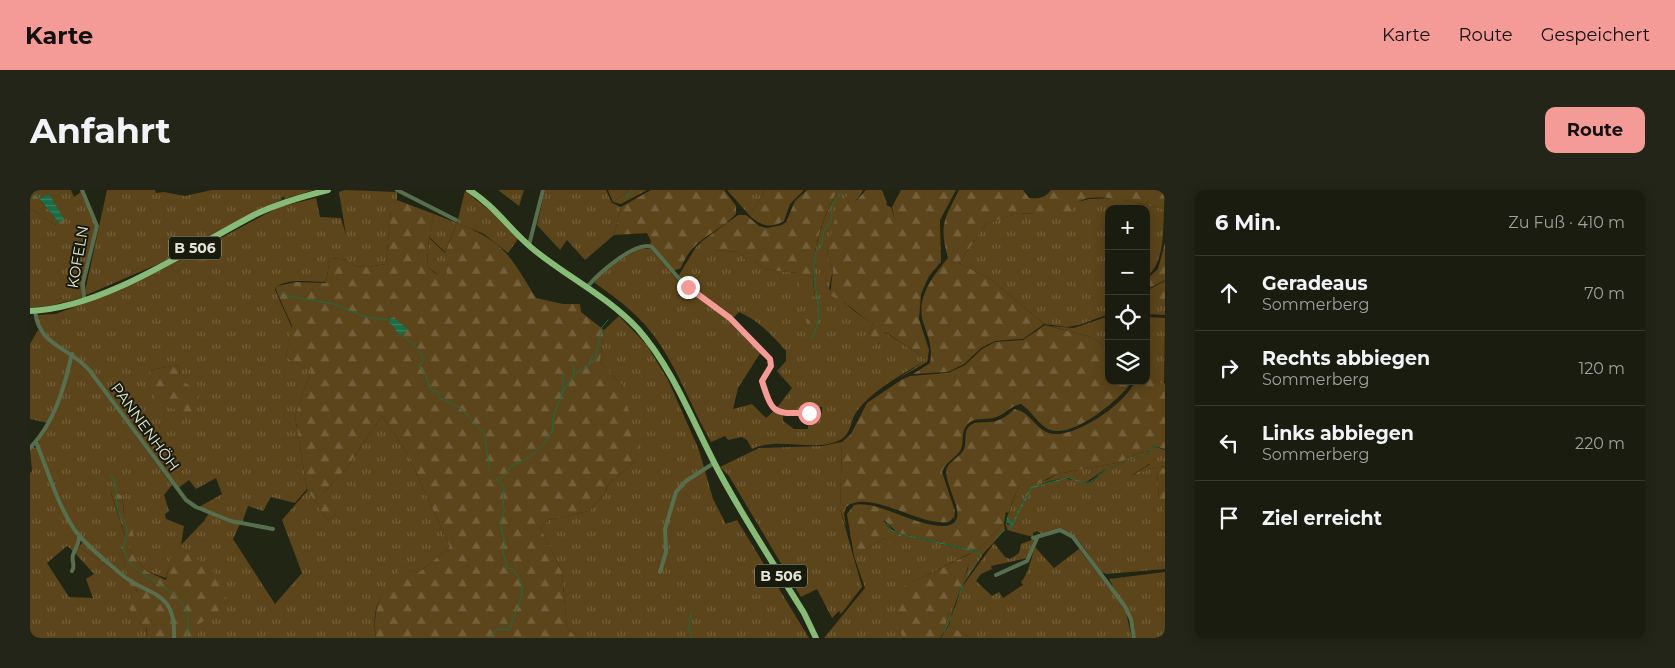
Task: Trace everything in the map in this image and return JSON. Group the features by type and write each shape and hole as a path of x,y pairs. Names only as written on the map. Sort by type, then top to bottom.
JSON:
{"main road":[{"name":"B 506","path":"33,311 50,310 84,301 167,263 284,202 328,190"},
{"name":"B 506","path":"469,190 493,207 529,245 588,286 636,328 669,373 717,467 804,614 816,638"}],"street":[{"name":"KOFELN","path":"82,190 97,226 84,283 84,301"},
{"path":"396,190 456,220"},
{"path":"529,245 543,190"},
{"path":"588,286 604,269 632,251 642,246 652,247 681,281 726,314 770,359 771,366 762,381 774,410 779,413 814,415"},
{"name":"PANNENHÖH","path":"33,311 43,336 72,354 94,376 180,493 190,503 234,522 273,529"},
{"path":"30,448 48,423 62,394 72,354"},
{"path":"36,442 63,508 79,535 126,578 166,602 173,614 174,638"},
{"path":"660,572 666,552 665,529 676,492 686,481 717,467"},
{"path":"996,575 1027,561 1035,537 1060,530 1073,537 1124,605 1131,619 1134,638"},
{"path":"72,572 74,566 72,556 79,542 79,535"}],"green space":[{"path":"30,190 71,190 74,197 81,192 96,226 81,298 49,306 30,308 30,208 58,227 49,194 39,198"},
{"path":"107,190 155,190 156,193 164,192 185,196 212,190 313,190 285,199 283,196 281,200 163,262 84,296"},
{"path":"345,190 397,192 397,200 391,210 386,264 368,267 354,266 350,260 330,258 326,282 295,281 277,286 275,290 292,328 286,357 311,370 295,416 307,489 295,503 271,497 263,511 248,506 242,523 199,507 222,494 216,478 196,489 189,480 177,489 77,357 46,336 37,320 38,315 55,314 91,301 161,270 279,207 316,198 320,217 341,218 346,235 339,192","holes":["179,365 180,379 149,370"]},
{"path":"498,190 524,190 519,206"},
{"path":"545,190 606,190 612,203 621,207 614,235 585,260 567,240 560,250 537,225"},
{"path":"608,190 629,190 613,202"},
{"path":"629,190 647,190 621,204 613,202"},
{"path":"651,190 724,190 736,206 736,214 698,243 681,268 673,271 650,244 651,241 647,233 614,235 621,207"},
{"path":"727,190 765,190 750,216"},
{"path":"765,190 804,190 790,204 784,221 770,226 758,222 750,216"},
{"path":"807,190 838,190 831,202 817,242 813,270 815,298 799,284 799,273 765,269 755,262 747,262 740,252 712,250 701,242 738,215 746,215 759,226 767,228 782,225 786,222 795,201"},
{"path":"838,190 851,190 828,246 827,257 833,269 829,289 856,312 873,323 869,334 879,344 884,332 926,360 889,382 864,403 857,411 847,434 840,440 830,444 773,444 762,445 752,449 747,440 742,437 728,440 725,436 711,442 673,367 653,334 630,310 595,283 595,279 605,269 640,248 651,249 677,280 724,315 761,352 738,388 733,409 752,404 766,418 774,411 783,414 783,421 794,429 808,429 808,421 813,421 818,417 818,413 822,413 822,407 817,407 814,403 798,411 776,409 792,388 777,371 786,361 786,351 759,324 739,312 732,319 680,279 679,275 701,242 713,250 740,252 747,262 755,262 765,269 799,273 799,284 815,297 815,255 821,228"},
{"path":"851,190 863,190 855,202 866,190 882,190 886,205 891,207 895,220 892,207 901,190 956,190 940,220 941,262 929,276 921,294 919,319 929,350 927,362 897,379 926,360 885,332 881,342 869,348 858,338 869,334 873,323 847,304 830,296 833,269 827,257 828,246 838,208"},
{"path":"959,190 1023,190 1029,198 1036,198 1044,196 1051,190 1165,190 1164,209 1098,197 1078,202 1067,216 1018,213 986,224 959,263 992,280 1044,324 1023,339 995,341 981,348 964,364 948,372 913,374 930,363 930,347 921,313 922,304 927,287 948,258 945,247 944,223"},
{"path":"30,191 39,198 58,222 64,219 65,221 58,227 30,208"},
{"path":"465,191 497,216 518,239 508,253 484,234 457,223"},
{"path":"1115,198 1146,205 1105,205 1105,315 1079,325 1067,327 1044,324 992,280 959,263 986,224 1018,213 1033,214 1089,199"},
{"path":"397,200 434,214 429,238 427,266 436,274 447,274 445,253 457,223 486,237 505,252 536,298 563,304 580,304 581,312 604,330 600,362 622,385 638,448 635,461 608,485 604,495 589,511 549,520 540,527 562,572 567,628 577,638 376,638 375,617 378,604 388,586 388,575 398,577 399,561 406,561 411,570 418,573 450,547 407,453 382,416 345,470 324,492 336,515 327,520 307,489 295,416 311,370 286,357 292,326 276,290 277,286 296,282 326,283 330,258 350,260 354,266 368,267 386,264 391,209"},
{"path":"1150,206 1164,209 1162,246 1157,263 1150,273"},
{"path":"434,214 457,223 445,252 429,237"},
{"path":"429,238 445,253 448,274 437,274 427,266"},
{"path":"1165,243 1165,280 1150,288 1150,276 1158,269"},
{"path":"1165,281 1165,303 1150,303 1150,289"},
{"path":"1150,303 1165,303 1165,315 1150,314"},
{"path":"818,310 817,326 808,330 806,319 810,319"},
{"path":"619,316 646,344 668,380 699,450 713,499 726,524 737,520 809,638 577,638 567,628 562,572 540,527 549,520 589,511 604,495 608,485 635,461 622,385 600,362 604,330"},
{"path":"1105,317 1105,346 1091,337 1050,326 1074,328"},
{"path":"1150,317 1165,318 1164,386 1150,375"},
{"path":"1045,325 1091,337 1105,346 1105,385 1130,385 1106,408 1071,429 1060,431 1046,428 1021,404 997,417 970,422 965,428 960,451 942,472 955,511 954,517 949,522 924,519 868,502 856,502 846,507 844,514 846,527 840,509 842,442 851,434 867,403 910,376 948,373 965,365 982,349 995,342 1023,340"},
{"path":"38,330 46,339 69,355 70,358 63,386 48,423 30,419 30,344"},
{"path":"73,358 84,366 172,485 164,495 169,511 165,514 166,519 184,526 181,545 204,521 209,513 240,524 233,539 275,604 302,573 282,520 308,490 327,520 336,515 323,493 345,470 382,416 407,453 450,547 418,573 411,570 401,576 386,590 377,606 375,616 376,638 197,638 198,624 173,553 166,578 146,571 129,548 122,495 111,493 125,536 120,543 128,577 84,540 73,526 55,490 38,443 65,386"},
{"path":"179,365 180,379 200,393 193,414 157,404 150,386 149,370"},
{"path":"1150,375 1163,385 1165,383 1165,449 1153,446 1149,451 1136,454 1121,462 1057,474 1031,487 1027,485 1019,486 1006,518 1008,513 1006,512 1004,523 977,551 902,534 883,520 891,531 902,535 892,546 885,538 854,556 847,514 854,505 874,506 932,525 943,526 952,524 957,519 955,503 946,475 947,468 963,451 967,429 973,424 999,420 1015,409 1025,414 1044,431 1059,434 1084,426 1098,418 1121,400 1133,385 1150,385"},
{"path":"842,442 840,509 862,587 841,614 839,611 832,618 817,589 801,597 729,476 720,467 759,448 822,446"},
{"path":"33,447 37,448 77,536 77,543 73,551 67,546 47,563 69,597 93,598 86,579 94,574 75,553 79,547 119,574 137,592 145,615 146,638 30,638 30,473 32,471 30,449"},
{"path":"1153,447 1165,450 1165,469 1163,466 1149,464 1131,476 1154,467 1157,469 1159,500 1165,512 1165,569 1107,574 1101,572 1083,546 1070,533 1052,530 1041,534 1037,531 1033,533 1033,537 1007,530 1011,527 1032,488 1010,527 1007,529 1005,522 1008,525 1011,523 1007,517 1019,486 1047,480 1057,474 1121,462 1136,454 1149,451 1147,454 1107,468 1085,483 1074,480 1085,484 1092,482 1108,468 1148,454","holes":["1064,479 1036,486 1055,480"]},
{"path":"1153,462 1158,463 1165,469 1165,512 1159,501 1157,469 1154,467 1129,478"},
{"path":"111,492 122,495 124,513 129,515 134,537 129,548 146,571 166,580 172,554 181,546 213,571 229,604 199,624 197,638 146,638 147,628 135,622 128,605 137,591 112,569 79,547 83,541 128,578 120,543 125,535"},
{"path":"1004,523 1005,530 982,555 977,551"},
{"path":"1076,527 1090,531 1088,538 1074,534"},
{"path":"902,535 976,552 982,556 961,587 948,625 946,623 958,588 967,572 971,553 893,592 902,638 824,638 865,588 854,556 885,538 892,545"},
{"path":"1034,539 1028,558 991,566 992,569 981,574 976,581 992,596 999,592 1003,598 1023,585 1021,582 1028,570 1035,547 1054,568 1079,549 1121,604 1126,613 1132,638 970,638 949,625 962,587 994,543 1005,557 1010,559 1019,553 1021,544"},
{"path":"972,553 967,571 946,623 948,625 940,638 902,638 892,592"},
{"path":"1165,572 1165,638 1136,638 1134,626 1109,579"},
{"path":"949,625 970,638 941,638"}],"shaded area":[{"path":"49,194 64,219 59,223 39,198"},
{"path":"391,318 394,318 408,329 400,336 389,321"},
{"path":"1153,446 1165,450 1153,447 1148,454 1108,468 1091,482 1085,484 1069,478 1032,488 1011,528 1007,530 1012,524 1006,523 1007,517 1012,523 1031,487 1069,477 1085,483 1091,481 1107,468 1147,454"},
{"path":"884,519 892,530 902,534 977,551 982,555 1002,531 1005,530 978,561 981,556 976,552 902,535 891,531"},
{"path":"966,580 962,588 956,605 961,587"},
{"path":"956,607 948,626 941,638"}],"waterway":[{"path":"30,190 40,198"},
{"path":"626,198 631,190"},
{"path":"811,340 819,313 814,269 816,251 821,247 824,230 831,222 832,205 843,190"},
{"path":"281,291 288,296 334,304 366,317 389,320"},
{"path":"498,481 513,465 527,459 543,445 552,432 554,415 562,393 573,376 595,360 602,327 608,320"},
{"path":"402,334 421,353 423,362 418,366 426,375 430,389 434,392 437,390 440,398 460,408 484,433 490,471"},
{"path":"589,364 593,356"},
{"path":"573,376 574,365"},
{"path":"562,393 564,373"},
{"path":"110,474 115,484 118,511 126,526 127,532 123,550 128,561 181,602 187,612 189,623 186,638"},
{"path":"489,638 498,629 509,630 522,596 522,584 513,569 507,568 502,548 505,545 500,521 505,509 503,508 504,486 496,479"},
{"path":"691,613 689,627 692,638"}],"route":[{"path":"688,287 730,318 772,361 762,381 774,410 779,413 809,413"}]}
